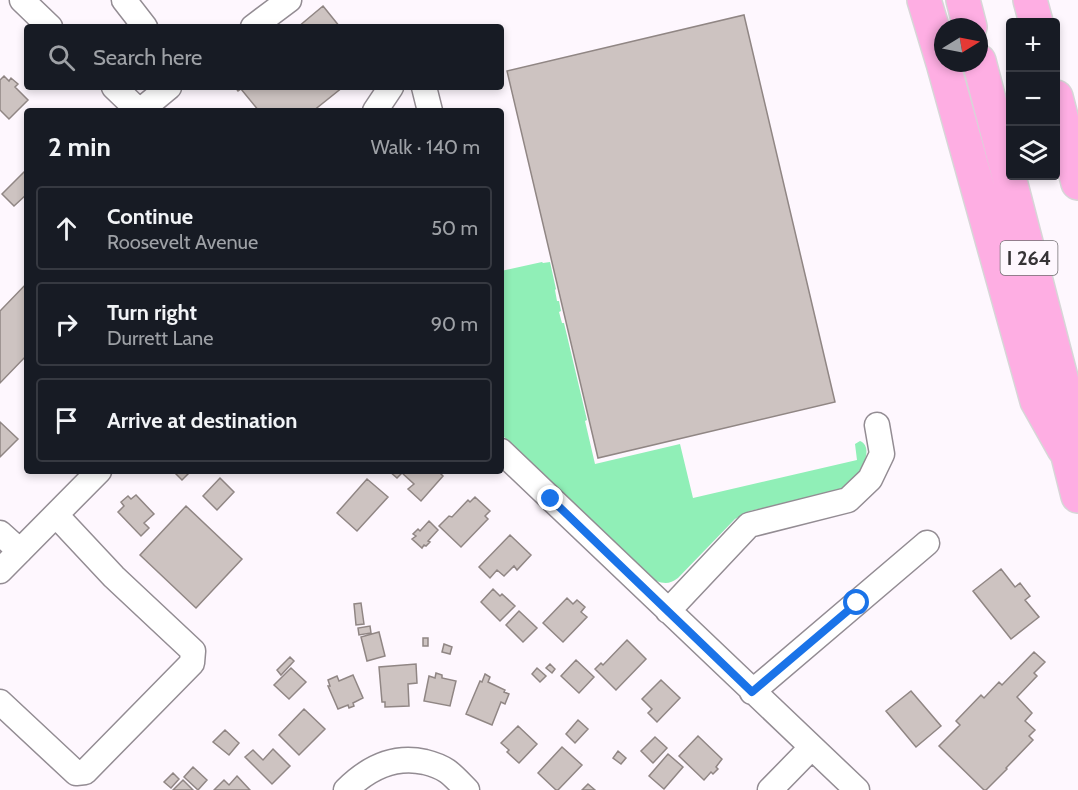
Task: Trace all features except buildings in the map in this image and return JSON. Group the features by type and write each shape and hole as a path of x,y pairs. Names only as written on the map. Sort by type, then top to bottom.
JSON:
{"highway":[{"path":"924,0 934,33"},
{"path":"963,0 968,18"},
{"path":"1030,0 1035,18"},
{"path":"946,72 1037,401 1068,456"},
{"name":"I 264","path":"982,72 1065,393 1068,456 1078,496"},
{"path":"1060,113 1078,183"}],"street":[{"path":"22,0 47,24"},
{"path":"124,0 142,24"},
{"path":"256,24 289,0"},
{"path":"117,90 136,108"},
{"path":"143,108 165,90"},
{"path":"377,108 389,90"},
{"path":"425,90 429,108"},
{"path":"668,611 749,525 848,500 870,479 882,454 878,425"},
{"path":"504,454 856,790"},
{"path":"0,572 96,474"},
{"path":"0,702 76,773 85,772 192,663 193,651 114,577 56,515"},
{"path":"0,533 20,551"},
{"path":"752,692 927,543"},
{"path":"770,790 811,748"},
{"path":"346,790 370,770 403,760 433,764 447,771 467,790"}],"green space":[{"path":"550,262 561,311 559,312 562,323 564,323 587,420 585,421 595,464 680,444 693,498 857,460 855,444 860,441 866,448 866,453 858,474 839,490 750,511 735,519 678,578 667,583 656,581 504,437 504,270"}],"route":[{"path":"551,499 752,692 857,603"}]}
